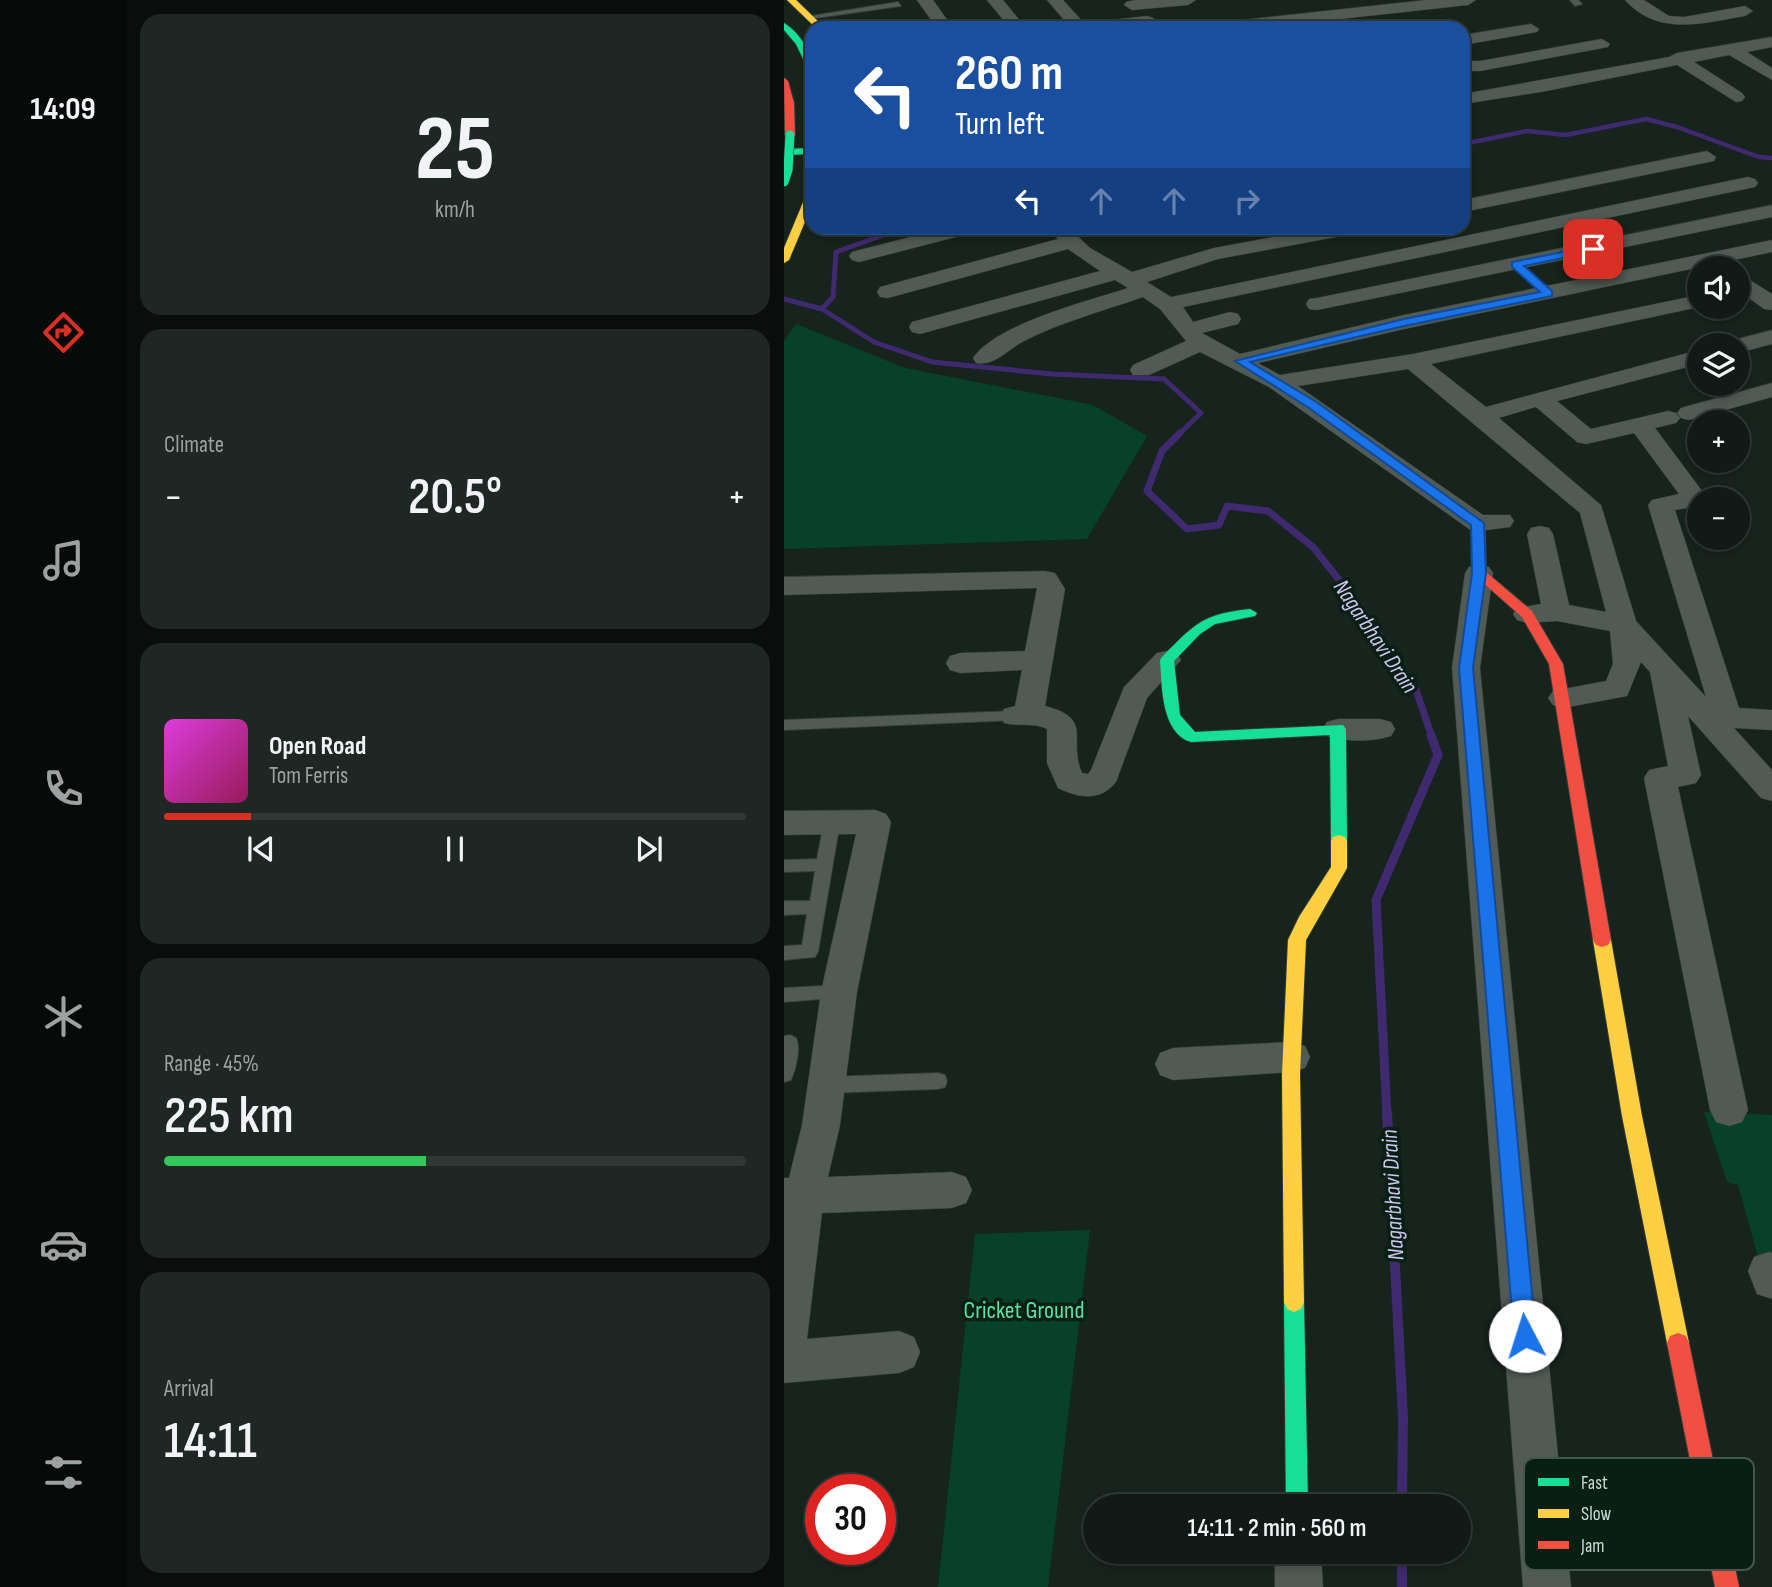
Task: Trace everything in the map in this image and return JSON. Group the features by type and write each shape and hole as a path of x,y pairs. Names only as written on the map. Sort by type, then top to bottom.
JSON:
{"main road":[{"path":"791,0 814,21"},
{"path":"784,25 800,43 805,54"},
{"path":"784,81 790,103 788,170 784,182"},
{"path":"784,152 805,151"},
{"path":"784,260 805,210"},
{"path":"1489,522 1479,573 1527,614 1556,664 1632,1116 1701,1458"},
{"path":"1250,613 1210,618 1198,626 1193,635 1167,660 1173,716 1191,737 1338,729 1339,868 1305,922 1297,940 1292,1056 1297,1494"}],"street":[{"path":"925,0 940,21"},
{"path":"995,0 1012,21"},
{"path":"1055,0 1075,21"},
{"path":"1130,2 1188,0"},
{"path":"1345,0 1374,21"},
{"path":"1295,21 1364,13 1411,3 1468,0"},
{"path":"1633,0 1665,20 1685,22 1763,10"},
{"path":"1712,0 1732,9 1745,11"},
{"path":"1130,2 1146,21"},
{"path":"1411,3 1437,20"},
{"path":"1470,39 1531,29"},
{"path":"1470,98 1510,93 1677,58 1772,42"},
{"path":"1471,66 1602,44"},
{"path":"1731,49 1772,75"},
{"path":"1677,58 1736,97"},
{"path":"1471,66 1510,93"},
{"path":"1470,205 1707,157"},
{"path":"1576,167 1702,256"},
{"path":"1168,304 1748,183"},
{"path":"1317,304 1772,211"},
{"path":"1470,222 1548,293"},
{"path":"859,256 941,235"},
{"path":"888,292 1065,235 1083,252 1168,304 1193,337 1278,382 1489,522"},
{"path":"920,327 1130,281 1214,254 1289,235"},
{"path":"1739,256 1772,246"},
{"path":"1240,361 1404,322 1687,269"},
{"path":"984,358 994,347 1130,281"},
{"path":"1750,286 1772,284"},
{"path":"1750,292 1772,304"},
{"path":"1278,382 1413,361 1687,304"},
{"path":"1141,370 1193,337 1230,319"},
{"path":"1750,343 1772,337"},
{"path":"1482,416 1687,359"},
{"path":"1413,361 1601,509 1623,624 1627,664 1617,689 1563,698"},
{"path":"1540,398 1594,447 1640,425 1772,390"},
{"path":"1640,425 1695,499 1661,505 1717,717"},
{"path":"1565,513 1601,509"},
{"path":"1539,534 1557,612"},
{"path":"1479,573 1466,668 1536,1458"},
{"path":"784,586 1045,579 1051,589 1038,660 1021,716 1054,718 1062,725 1062,763 1069,780 1082,786 1097,784 1105,774 1134,694 1167,660"},
{"path":"1527,614 1557,612 1623,624 1664,669 1717,717 1772,790"},
{"path":"960,663 1038,660"},
{"path":"1664,669 1685,775 1660,778 1729,1110"},
{"path":"1717,717 1772,720"},
{"path":"1338,729 1380,729"},
{"path":"784,823 875,822 838,992 821,1125 794,1196 784,1352"},
{"path":"1173,1064 1292,1056"},
{"path":"794,1196 952,1190"},
{"path":"784,1362 898,1352"},
{"path":"1298,1564 1298,1587"}],"lane":[{"path":"820,21 898,4"},
{"path":"784,724 1021,716"},
{"path":"784,953 809,952 832,822"},
{"path":"784,866 824,865"},
{"path":"784,908 817,907"},
{"path":"784,995 838,992"},
{"path":"784,1044 790,1043 784,1074"},
{"path":"826,1085 938,1081"}],"green space":[{"path":"796,324 905,368 1093,405 1147,436 1087,539 784,549 784,341"},
{"path":"1704,1112 1772,1115 1772,1275 1763,1275 1738,1185 1727,1182"},
{"name":"Cricket Ground","path":"1090,1230 1048,1587 938,1587 975,1234"}],"waterway":[{"path":"1470,143 1527,131 1566,135 1646,119 1677,127 1759,157 1772,158"},
{"path":"822,309 833,297 836,252 883,235"},
{"name":"Nagarbhavi Drain","path":"784,299 822,309"},
{"name":"Nagarbhavi Drain","path":"822,309 874,342 932,362 1052,374 1164,379 1201,413 1178,435"},
{"name":"Nagarbhavi Drain","path":"1178,435 1162,451 1147,491 1187,529 1219,525 1227,506 1268,511 1313,547 1359,605 1416,690 1432,737"},
{"name":"Nagarbhavi Drain","path":"1387,1115 1376,900 1438,755 1431,735"},
{"name":"Nagarbhavi Drain","path":"1387,1113 1403,1418 1402,1494"},
{"name":"Nagarbhavi Drain","path":"1402,1564 1402,1587"}],"traffic: fast":[{"path":"784,25 800,43 805,54"},
{"path":"784,182 788,170 790,135"},
{"path":"784,152 805,151"},
{"path":"1250,613 1220,617 1202,625 1167,660 1173,716 1191,737 1338,729 1339,841"},
{"path":"1294,1302 1297,1494"}],"traffic: slow":[{"path":"791,0 814,21"},
{"path":"784,260 805,210"},
{"path":"1294,1302 1291,1074 1297,940 1305,922 1339,868 1339,841"},
{"path":"1602,940 1632,1116 1678,1343"}],"traffic: jam":[{"path":"784,81 790,103 790,135"},
{"path":"1478,523 1479,573 1527,614 1556,664 1602,940"},
{"path":"1678,1343 1701,1458"},
{"path":"1724,1570 1727,1587"}],"route":[{"path":"1525,1336 1466,668 1479,573 1478,523 1278,382 1240,361 1404,322 1548,293 1516,264 1593,249"}]}
